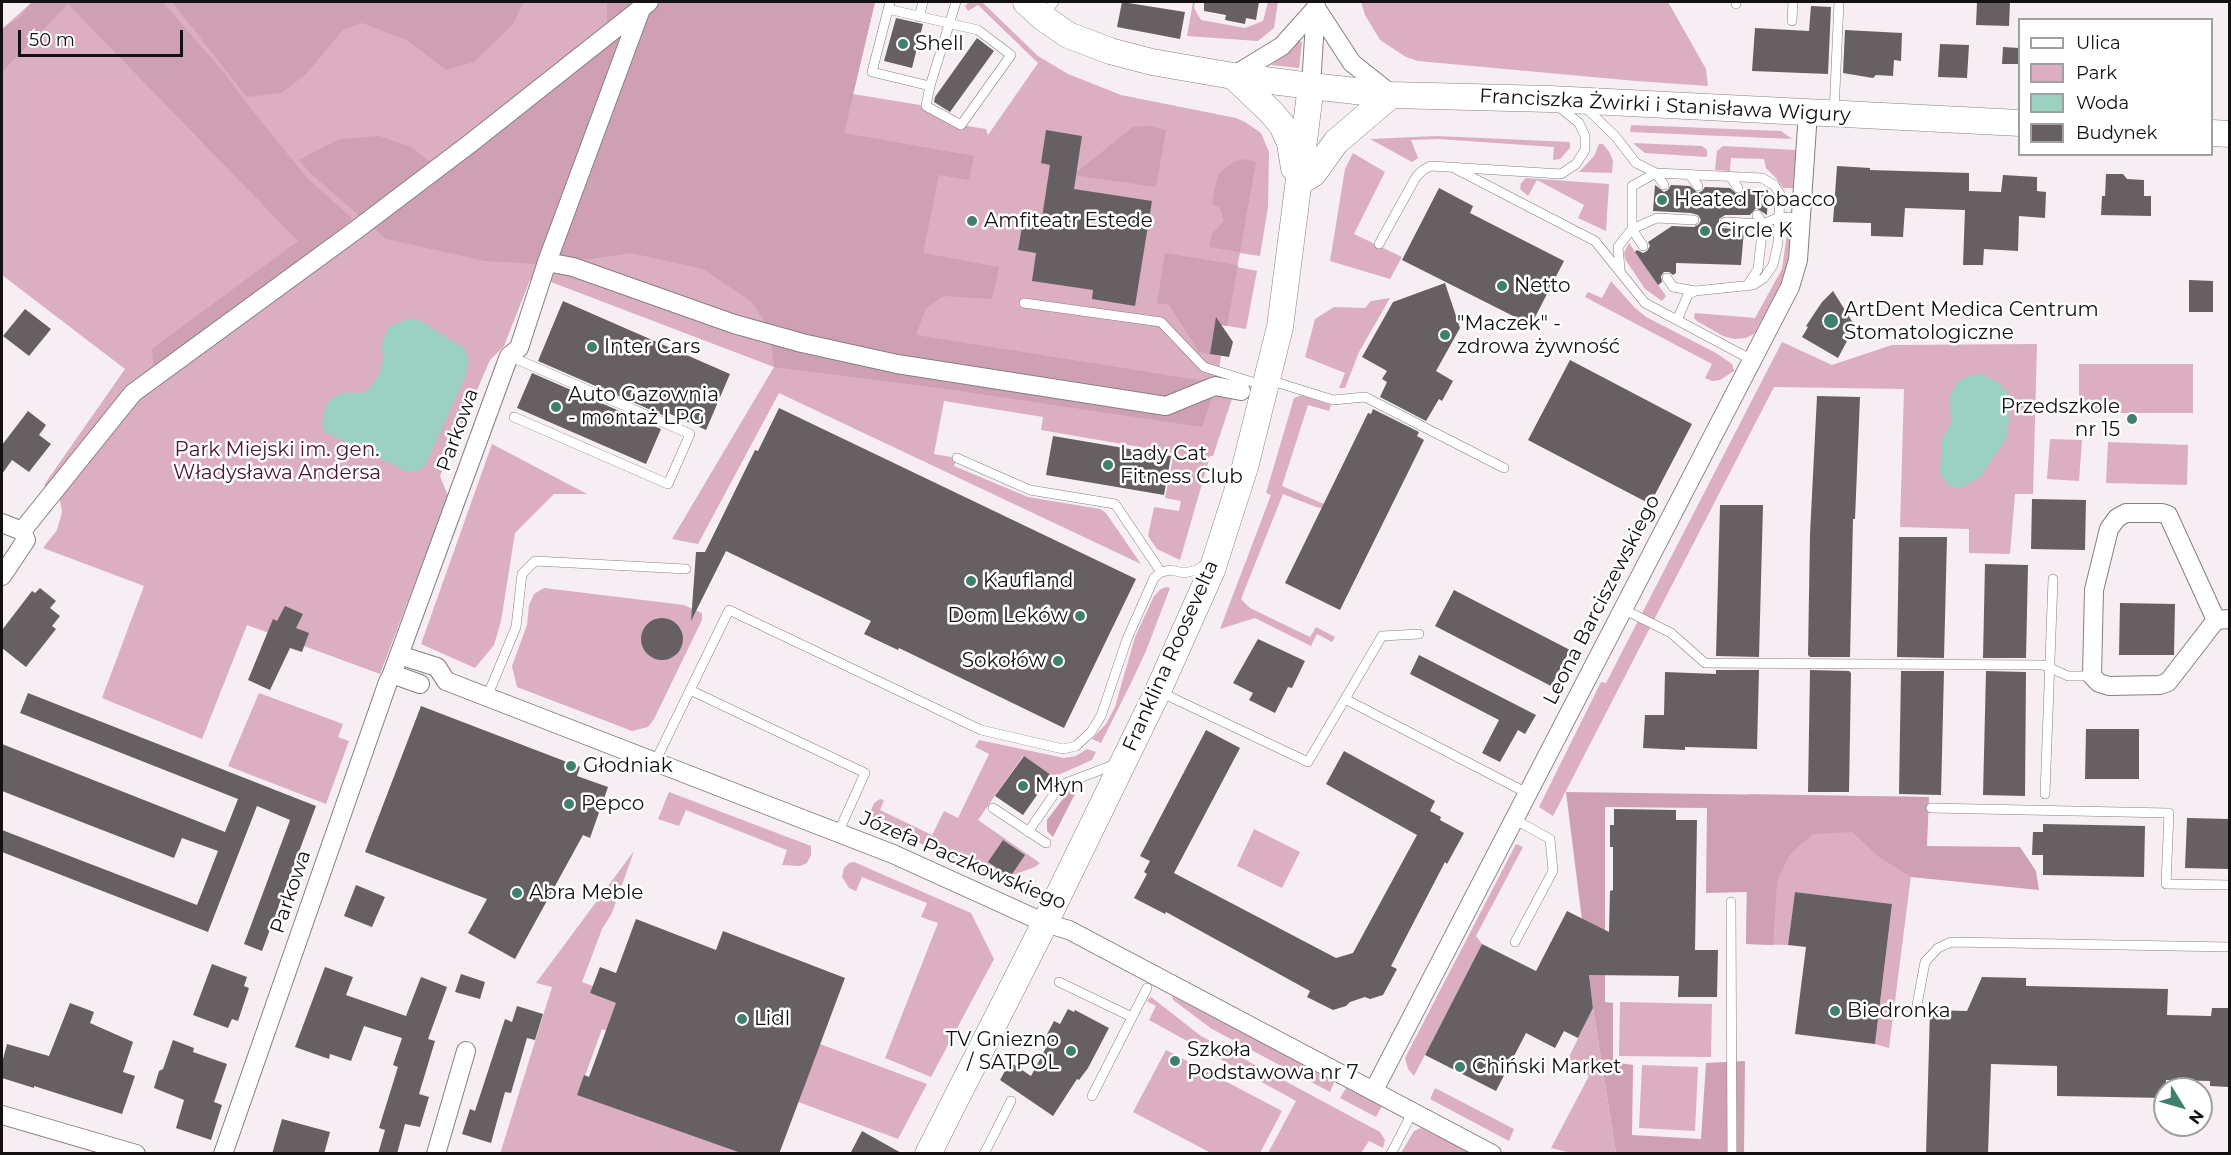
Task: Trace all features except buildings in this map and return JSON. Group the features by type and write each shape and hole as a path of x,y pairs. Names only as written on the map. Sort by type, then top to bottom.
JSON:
{"street":[{"name":"Parkowa","path":"223,1154 382,696 509,356 519,348 547,262 645,4"},
{"path":"2,576 24,536 133,393 472,142 645,4"},
{"path":"1317,5 1352,63 1391,95 1336,142 1313,174 1299,182 1290,143 1282,125 1233,76 1282,46 1317,5"},
{"path":"1311,86 1317,5"},
{"name":"Franciszka Żwirki i Stanisława Wigury","path":"1041,7 1068,35 1110,51 1152,62 1311,86 1391,95 1578,100 2018,123"},
{"name":"Franklina Roosevelta","path":"928,1154 1045,923 1158,691 1191,587 1212,570 1245,467 1280,327 1311,86"},
{"name":"Leona Barciszewskiego","path":"1374,1090 1790,286 1798,260 1808,112"},
{"path":"2213,133 2229,134"},
{"path":"547,262 573,267 734,324 802,343 897,364 1166,406 1215,386 1241,391"},
{"path":"2126,513 2168,515 2223,619 2169,682 2160,685 2109,686 2099,683 2092,676 2094,590 2109,529 2117,518 2126,513"},
{"path":"2,523 24,536"},
{"name":"Józefa Paczkowskiego","path":"399,655 437,667 446,681 893,854 1045,923 1069,930 1492,1154"},
{"path":"392,674 420,684"},
{"path":"436,1154 466,1051"},
{"path":"2,1115 136,1154"}],"lane":[{"path":"919,17 923,2"},
{"path":"930,86 872,72 889,5 919,17 949,24 978,30 1011,55 962,125 926,106 930,86 949,24 956,2"},
{"path":"1792,2 1792,21"},
{"path":"1834,114 1839,2"},
{"path":"1379,244 1416,177 1431,166 1561,174 1576,164 1585,150 1585,136 1578,123 1550,99"},
{"path":"1578,100 1616,137 1636,163 1656,173 1762,178 1774,185 1780,194 1778,243 1773,265 1764,278 1753,285 1695,291 1673,287 1667,279"},
{"path":"1452,167 1596,241 1645,303 1752,360"},
{"path":"1656,173 1664,185"},
{"path":"1643,246 1632,229 1632,186 1656,173"},
{"path":"1690,175 1698,186"},
{"path":"1730,176 1738,188"},
{"path":"1747,286 1758,269 1763,224 1757,215"},
{"path":"1620,269 1618,247 1632,229 1658,218 1688,217"},
{"path":"1725,222 1763,224 1779,217 1801,218"},
{"path":"1677,320 1688,295 1695,291"},
{"path":"1024,303 1161,322 1204,368 1333,400 1365,397 1504,468"},
{"path":"509,356 690,434 668,484 514,417"},
{"path":"957,458 1030,490 1115,504 1161,572"},
{"path":"655,762 729,610 981,730 1063,750 1076,746 1091,732 1101,716 1127,639 1154,578 1161,572 1171,570 1191,587 1197,570 1209,561 1219,548"},
{"path":"487,697 516,627 522,574 535,561 686,569"},
{"path":"2044,794 2053,579"},
{"path":"1623,609 1671,633 1705,663 2043,665 2068,676 2092,676"},
{"path":"1158,691 1308,762 1382,636 1419,634"},
{"path":"690,690 865,772 838,833"},
{"path":"1345,699 1527,793"},
{"path":"1028,831 1057,790 1066,783 1123,761"},
{"path":"993,808 1046,843"},
{"path":"1931,808 2169,813 2166,884 2229,885"},
{"path":"1514,819 1550,838 1553,871 1515,942"},
{"path":"1731,902 1732,1154"},
{"path":"1917,1005 1925,962 1938,948 1951,942 2229,947"},
{"path":"1059,982 1132,1017"},
{"path":"1092,1096 1147,988"},
{"path":"984,1154 1011,1101"},
{"path":"1391,1154 1413,1111"}],"green space":[{"name":"Park Miejski im. gen. Władysława Andersa","path":"32,2 875,2 853,94 926,106 961,125 986,129 988,135 1038,63 978,5 968,11 965,6 969,2 982,2 1038,56 1068,74 1121,95 1236,118 1245,122 1261,133 1269,152 1268,207 1260,256 1240,253 1237,267 1257,271 1246,329 1215,324 1210,353 1221,356 1217,383 1235,390 1213,456 1210,456 1180,560 1157,549 1148,536 1154,507 1179,511 1181,501 1165,498 1174,453 1041,430 1043,417 944,401 934,454 957,458 954,466 1028,497 1100,509 1106,513 1141,564 779,393 698,544 672,539 774,367 551,282 530,280 504,346 490,360 440,476 448,496 380,674 247,625 202,739 102,698 144,586 43,548 57,530 62,512 59,495 44,485 125,369 2,275 2,29"},
{"path":"1193,2 1195,2 1194,8 1201,20 1245,28 1263,21 1268,2 1278,2 1274,28 1258,41 1187,36"},
{"path":"1361,2 1668,2 1706,69 1708,86 1418,61 1406,57 1380,40 1365,15"},
{"path":"1299,41 1302,42 1299,68 1271,65 1292,50"},
{"path":"1631,125 1781,131 1792,139 1630,132"},
{"path":"1437,136 1570,142 1570,148 1560,159 1553,160 1554,147 1438,139 1411,140 1418,158 1412,162 1370,139"},
{"path":"1633,143 1702,146 1707,150 1707,157 1645,153"},
{"path":"1599,144 1603,144 1610,153 1613,161 1612,173 1579,172 1594,156"},
{"path":"1723,146 1796,150 1793,188 1783,188 1766,168 1764,159 1731,158 1730,171 1715,170 1717,151"},
{"path":"1353,153 1385,172 1354,234 1402,257 1390,279 1330,261 1345,169"},
{"path":"1526,178 1609,184 1606,231 1578,218 1584,205 1537,180 1528,196 1520,189 1521,183"},
{"path":"1787,234 1791,234 1787,269 1781,285 1754,334 1746,338 1734,339 1723,336 1694,318 1695,313 1755,318 1782,269"},
{"path":"1629,243 1666,296 1662,301 1645,289 1625,259 1624,253"},
{"path":"1611,281 1646,317 1716,353 1732,364 1734,371 1720,380 1712,381 1705,378 1712,364 1585,297 1588,292 1602,298"},
{"path":"1390,298 1359,352 1345,388 1339,388 1345,373 1305,357 1315,319 1334,307 1365,308 1371,301"},
{"path":"1782,342 1832,365 1892,345 2037,344 2033,494 2015,494 2010,554 1969,553 1969,529 1900,527 1904,389 1774,387 1553,816 1539,807 1601,682 1606,683"},
{"path":"2079,364 2193,364 2193,413 2079,413"},
{"path":"1302,395 1331,405 1329,411 1308,405 1282,486 1324,504 1322,508 1316,507 1283,494 1241,599 1250,608 1310,637 1316,627 1335,637 1332,642 1317,634 1311,646 1255,618 1220,629 1271,495 1266,493 1294,398"},
{"path":"2050,439 2082,440 2079,481 2047,479"},
{"path":"2108,442 2188,445 2187,485 2106,483"},
{"path":"492,444 587,494 554,494 515,533 501,621 494,645 475,668 421,644"},
{"path":"1166,587 1170,588 1132,681 1101,743 1092,739 1106,724 1115,707 1135,637 1154,596"},
{"path":"544,588 684,605 702,613 702,620 648,727 632,731 517,687 512,666 527,625 529,605 534,594"},
{"path":"259,693 343,724 338,737 349,741 326,804 228,766"},
{"path":"979,740 1064,758 1076,756 1087,749 1096,752 1092,760 1058,775 1051,775 1023,756 978,820 1040,863 1002,879 871,822 868,818 874,803 880,799 884,800 880,810 932,835 944,811 958,818 989,754 975,747"},
{"path":"669,792 811,846 811,855 807,863 800,866 782,865 787,850 686,810 679,826 658,819"},
{"path":"1748,794 1921,797 1889,1048 1875,1044 1892,904 1795,892 1788,945 1746,944"},
{"path":"1254,829 1300,852 1282,888 1237,866"},
{"path":"1516,844 1523,847 1476,936 1482,944 1414,1076 1408,1069 1405,1058"},
{"path":"634,851 612,913 602,929 582,982 593,986 590,993 806,1077 820,1044 927,1084 898,1139 602,1029 578,1095 744,1153 500,1154 552,987 536,983"},
{"path":"854,862 971,913 994,959 931,1077 885,1058 938,923 921,917 927,903 862,877 856,891 849,888 842,877 844,868"},
{"path":"1172,996 1335,1080 1330,1092 1212,1029 1173,1000"},
{"path":"1151,997 1201,1036 1380,1132 1385,1140 1383,1148 1369,1141 1361,1153 1268,1153 1296,1101 1149,1020 1156,1006 1147,1001"},
{"path":"1620,1002 1712,1004 1711,1057 1619,1056"},
{"path":"1593,1008 1616,1153 1571,1153 1551,1148 1589,1076 1566,1063"},
{"path":"1166,1050 1282,1111 1260,1153 1211,1153 1133,1112"},
{"path":"1642,1065 1698,1067 1695,1131 1639,1128"},
{"path":"1346,1088 1382,1106 1376,1117 1340,1098"},
{"path":"1435,1088 1514,1129 1509,1141 1430,1099"},
{"path":"1421,1128 1471,1153 1401,1153 1414,1131"}],"shaded area":[{"path":"32,2 163,2 229,79 307,178 353,219 154,371 152,349 298,241 68,4 2,72 2,29 21,16"},
{"path":"172,2 523,2 514,23 474,62 446,70 407,40 362,23 343,30 305,75 281,93 247,97"},
{"path":"607,2 875,2 844,133 974,156 969,180 939,175 923,253 999,267 992,299 944,296 926,308 916,335 1217,383 1202,427 946,389 774,367 770,331 752,302 703,269 631,253 591,259 567,259 552,265 485,261 386,239 310,173 299,160 339,139 380,136 413,148 440,171 607,40"},
{"path":"1150,126 1166,130 1156,187 1073,175 1133,127"},
{"path":"1245,159 1256,162 1240,252 1209,247 1212,234 1224,221 1220,208 1212,204 1218,174 1233,162"},
{"path":"1165,253 1238,265 1227,326 1215,324 1210,354 1199,352 1169,305 1157,303"},
{"path":"1078,788 1053,837 1047,831 1047,820 1069,791"},
{"path":"1566,792 1929,797 1927,846 2020,847 2036,871 2039,890 1911,877 1879,857 1852,832 1813,834 1790,854 1777,881 1773,945 1746,944 1747,892 1706,893 1707,808 1605,807 1605,1002 1613,1003 1613,1062 1633,1065 1632,1135 1701,1139 1706,1063 1745,1061 1744,1153 1616,1153 1593,1008"}],"water":[{"path":"409,319 419,320 464,348 469,360 465,377 425,466 416,471 406,471 325,432 322,425 324,411 330,400 341,393 362,393 368,390 380,373 383,360 382,343 389,326"},
{"path":"1981,374 1999,383 2009,395 2010,414 2006,439 1980,477 1962,487 1953,487 1945,481 1940,472 1942,438 1951,424 1950,396 1957,382"}],"place":[{"name":"Shell","path":"903,44"},
{"name":"Heated Tobacco","path":"1662,200"},
{"name":"Amfiteatr Estede","path":"972,221"},
{"name":"Circle K","path":"1705,231"},
{"name":"Netto","path":"1502,286"},
{"name":"ArtDent Medica Centrum Stomatologiczne","path":"1831,321"},
{"name":"\"Maczek\" - zdrowa żywność","path":"1445,335"},
{"name":"Inter Cars","path":"592,347"},
{"name":"Auto Gazownia - montaż LPG","path":"556,407"},
{"name":"Przedszkole nr 15","path":"2132,419"},
{"name":"Lady Cat Fitness Club","path":"1108,465"},
{"name":"Kaufland","path":"971,581"},
{"name":"Dom Leków","path":"1080,616"},
{"name":"Sokołów","path":"1058,661"},
{"name":"Głodniak","path":"571,766"},
{"name":"Młyn","path":"1023,786"},
{"name":"Pepco","path":"569,804"},
{"name":"Abra Meble","path":"517,893"},
{"name":"Biedronka","path":"1835,1011"},
{"name":"Lidl","path":"742,1019"},
{"name":"TV Gniezno / SATPOL","path":"1071,1051"},
{"name":"Szkoła Podstawowa nr 7","path":"1175,1061"},
{"name":"Chiński Market","path":"1460,1067"}]}
